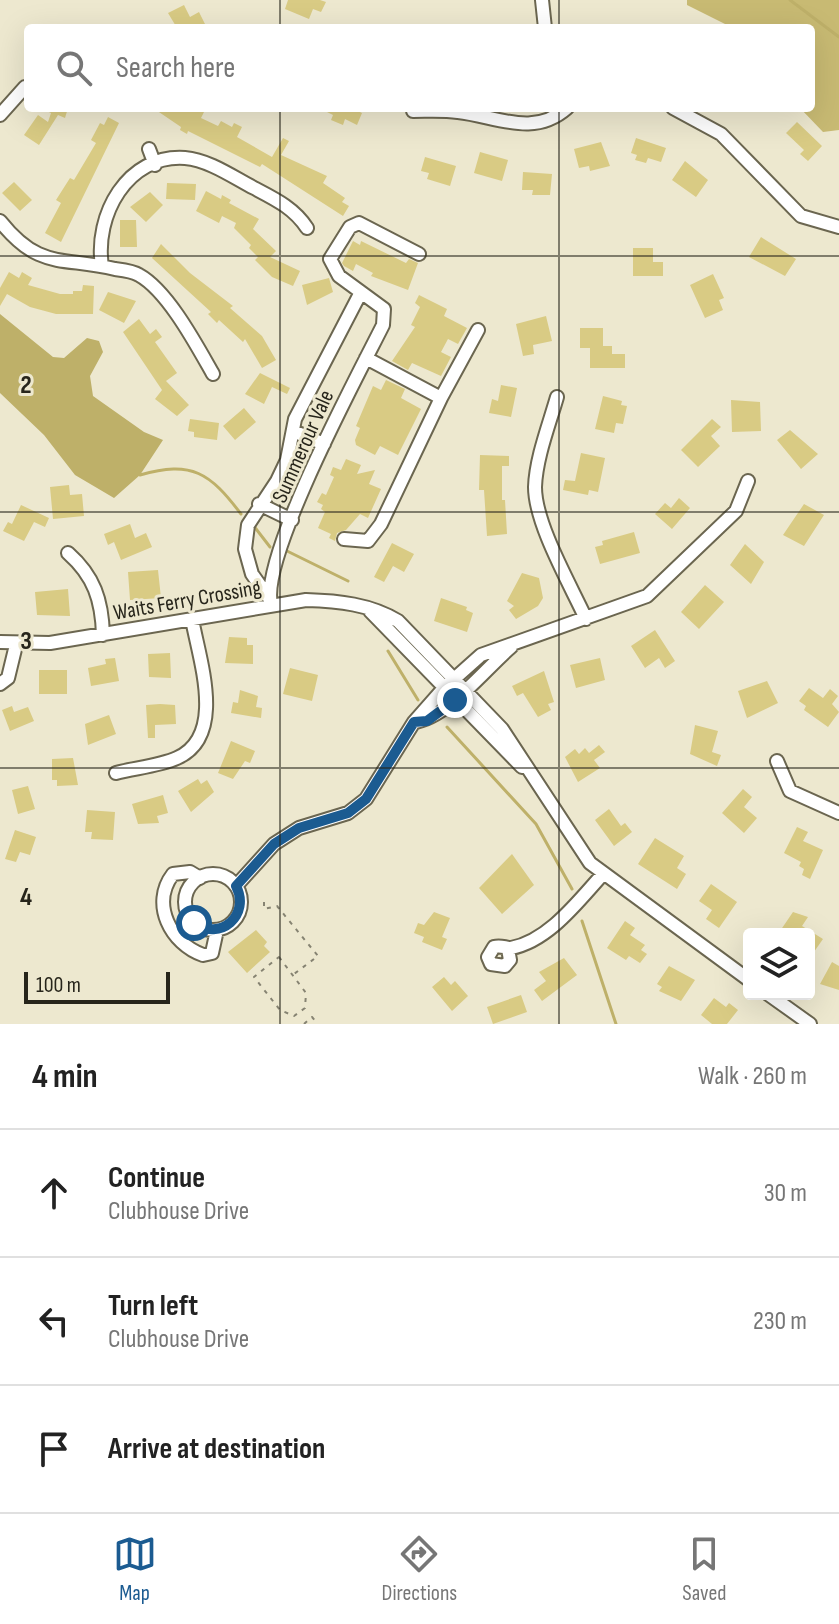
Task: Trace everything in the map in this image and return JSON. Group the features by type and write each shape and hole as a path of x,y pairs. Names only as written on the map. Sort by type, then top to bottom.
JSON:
{"street":[{"path":"542,0 545,24"},
{"path":"0,115 24,88"},
{"path":"458,112 513,124 533,124 561,112"},
{"path":"680,112 721,134 801,216 839,227"},
{"path":"149,149 155,165"},
{"path":"102,266 100,234 109,205 128,180 155,165 185,158 222,171 284,204 299,215 307,228"},
{"path":"0,221 21,244 50,260 138,274 159,292 213,374"},
{"path":"270,601 252,574 245,549 248,525 282,470 295,419 361,292 339,276 330,259 350,227 359,223 419,254"},
{"name":"Summerour Vale","path":"270,601 279,549 324,444 383,325 384,309 361,292"},
{"path":"344,539 368,541 381,524 441,398 478,330"},
{"path":"366,358 441,398"},
{"path":"557,397 537,473 536,498 545,532 586,619"},
{"path":"293,431 324,444"},
{"path":"236,886 274,844 299,828 348,813 366,799 414,722 444,688 481,655 632,604 660,586 736,511 748,481"},
{"path":"259,504 292,520"},
{"path":"68,553 84,567 96,587 102,610 103,635"},
{"name":"Waits Ferry Crossing","path":"0,642 16,645 103,635 270,601 333,601 372,607 398,621 502,729 590,863 743,976"},
{"name":"Waits Ferry Crossing","path":"364,607 378,617 532,777"},
{"path":"116,773 177,759 191,749 201,736 207,710 192,619"},
{"path":"414,722 427,721 455,700 517,643"},
{"path":"0,684 8,678 16,645"},
{"path":"777,761 790,791 839,813"},
{"path":"255,865 260,879"},
{"path":"187,872 200,878 221,875 236,886 241,904 237,916 217,930 212,953 203,955 177,940 166,921 165,894 173,874 187,872"},
{"path":"508,949 534,938 563,917 603,874"},
{"path":"200,878 186,894 187,913 199,927 217,930"},
{"path":"776,1000 810,1024"}],"path":[{"path":"264,902 264,909 277,906 318,956 293,975"},
{"path":"279,957 306,993 307,1004 301,1013 294,1016 282,1013 254,977 279,957"},
{"path":"301,1013 306,1023 312,1017 318,1024"}],"shaded area":[{"path":"687,0 839,0 839,130 823,132 804,112 815,112 815,24 725,24 687,5"},
{"path":"0,314 53,357 64,358 87,338 99,341 103,352 90,376 93,396 144,432 163,440 140,475 114,498 75,475 44,435 0,393"}],"building":[{"path":"288,0 326,2 321,12 313,9 309,19 285,9"},
{"path":"184,5 190,17 199,12 205,24 175,24 168,13"},
{"path":"49,112 67,112 65,118 58,115 39,145 24,135 38,115 48,122"},
{"path":"159,112 204,112 201,118 218,126 221,121 232,127 234,123 242,127 237,137 272,157 283,138 289,141 281,155 327,176 323,183 345,198 342,202 349,206 343,216 262,164 260,167 188,131 187,134 180,130 181,127"},
{"path":"327,112 362,113 357,125 345,119 343,125 331,120 333,115"},
{"path":"108,117 119,123 61,242 45,233 61,203 56,200 70,178 74,180 96,143 91,140 100,123 104,125"},
{"path":"797,122 822,146 808,161 800,154 804,150 786,133"},
{"path":"636,138 666,148 661,162 648,158 646,163 635,160 637,155 631,153"},
{"path":"601,142 610,166 590,171 589,166 579,168 574,149"},
{"path":"480,152 508,160 502,181 474,173"},
{"path":"425,157 456,166 450,186 427,179 429,173 421,171"},
{"path":"685,161 708,180 696,197 672,180"},
{"path":"523,172 552,174 550,195 532,195 533,190 522,190"},
{"path":"14,182 32,200 20,211 2,193"},
{"path":"167,183 196,184 195,200 166,199"},
{"path":"206,191 221,199 222,195 231,200 229,203 259,219 253,229 276,251 270,257 300,271 293,286 272,277 255,260 258,257 249,248 251,245 234,228 236,223 222,216 219,223 196,211"},
{"path":"150,192 163,205 146,222 130,207"},
{"path":"120,220 136,220 137,247 120,247"},
{"path":"761,237 796,259 785,276 749,257"},
{"path":"353,241 360,245 361,241 406,263 409,259 418,263 408,290 371,276 373,273 356,264 353,271 344,266 342,263"},
{"path":"161,244 190,273 233,306 230,308 262,336 276,360 262,368 245,339 243,342 219,320 217,323 208,314 211,312 152,258"},
{"path":"633,248 653,248 653,262 663,262 663,276 633,276"},
{"path":"9,272 19,278 22,272 32,278 28,285 60,294 82,291 83,285 94,286 93,314 56,314 30,307 7,294 0,306 0,288"},
{"path":"713,274 724,298 719,300 723,310 705,318 690,285"},
{"path":"329,278 333,292 307,305 302,285"},
{"path":"108,292 136,301 124,323 99,310"},
{"path":"419,295 447,309 444,316 467,328 458,344 448,339 441,352 451,357 441,376 412,363 408,370 392,361 415,327 411,325 420,307 415,303"},
{"path":"546,316 552,341 533,345 534,354 523,356 516,324"},
{"path":"139,319 150,334 156,329 162,337 155,342 177,373 166,381 189,405 177,416 155,399 162,390 123,332"},
{"path":"580,328 603,328 603,346 612,346 612,354 625,354 625,368 590,368 590,348 580,348"},
{"path":"260,373 290,388 287,394 272,387 264,404 245,394"},
{"path":"386,380 405,389 401,398 421,409 398,455 380,446 375,455 356,445 355,440 360,428 356,426 373,386 381,390"},
{"path":"501,385 517,388 511,417 489,413 492,399 498,401"},
{"path":"603,396 622,401 621,405 627,406 623,424 616,423 614,433 595,429"},
{"path":"731,400 760,402 761,431 732,432"},
{"path":"244,408 256,422 235,440 223,426"},
{"path":"190,419 219,423 217,440 194,437 194,432 188,431"},
{"path":"712,419 721,427 711,436 720,446 698,467 681,450"},
{"path":"790,430 818,454 801,469 777,440"},
{"path":"581,453 605,458 598,492 589,490 588,495 563,490 565,480 575,481"},
{"path":"480,455 509,456 509,466 502,466 502,500 505,500 507,534 487,536 484,490 479,490"},
{"path":"346,459 361,465 357,474 375,470 369,484 381,489 368,518 360,514 346,530 337,533 335,541 329,538 331,534 318,528 325,512 321,509 323,505 317,502 322,493 326,495 334,477 330,475 333,467 341,470"},
{"path":"69,485 70,495 82,494 84,516 53,519 50,487"},
{"path":"679,498 690,508 672,529 655,514 665,503 671,508"},
{"path":"804,504 824,515 804,546 783,535"},
{"path":"21,505 49,518 45,527 34,522 24,541 3,531 8,522 12,524"},
{"path":"130,524 135,538 146,533 152,547 121,560 114,542 108,545 104,534"},
{"path":"634,532 640,553 600,564 595,547 603,545 602,541"},
{"path":"392,543 414,554 404,572 393,566 384,582 374,577"},
{"path":"745,544 764,562 751,584 730,565"},
{"path":"158,570 161,598 130,600 128,572"},
{"path":"522,573 539,578 543,598 538,606 516,619 509,610 514,606 507,601"},
{"path":"705,585 724,602 699,629 681,612"},
{"path":"68,589 70,616 37,615 35,592"},
{"path":"441,598 467,607 466,610 473,613 467,632 434,621"},
{"path":"655,630 675,661 665,668 659,658 645,668 631,646"},
{"path":"229,637 247,638 247,645 253,645 253,664 225,663"},
{"path":"170,653 171,678 149,677 148,654"},
{"path":"115,658 119,681 91,686 88,668 106,664 105,659"},
{"path":"600,658 605,680 576,688 570,665"},
{"path":"290,668 318,675 312,701 283,694"},
{"path":"39,670 67,670 67,694 39,694"},
{"path":"544,671 554,702 548,704 551,710 538,717 523,693 517,696 512,686"},
{"path":"767,681 778,703 747,718 738,691"},
{"path":"809,688 823,698 830,689 838,696 832,704 839,712 828,727 804,710 806,706 799,701"},
{"path":"240,690 258,696 256,707 262,708 261,718 231,713 233,702 238,703"},
{"path":"146,705 175,705 176,724 155,725 155,738 148,738"},
{"path":"12,706 14,712 28,707 34,721 10,731 2,710"},
{"path":"109,715 116,734 88,745 85,724"},
{"path":"695,725 718,731 712,752 721,755 717,766 690,754"},
{"path":"231,741 255,751 250,763 245,761 233,779 218,773"},
{"path":"599,745 605,752 594,760 600,768 578,782 565,757 575,749 579,754 585,748 589,753"},
{"path":"73,758 78,785 57,786 57,780 52,780 52,759"},
{"path":"198,779 201,784 207,780 214,792 191,812 178,791"},
{"path":"28,786 35,809 18,814 12,790"},
{"path":"743,789 752,797 744,807 757,818 744,833 722,813"},
{"path":"163,795 168,813 157,816 159,823 138,824 132,804"},
{"path":"609,809 621,826 625,823 632,832 614,846 595,820"},
{"path":"87,810 115,812 113,840 91,839 92,832 85,832"},
{"path":"797,827 808,832 803,841 823,850 810,879 802,875 804,869 799,866 801,862 784,853"},
{"path":"15,830 36,837 30,855 20,852 16,862 5,859"},
{"path":"655,838 684,856 677,868 686,874 677,889 638,864"},
{"path":"512,854 534,885 502,914 479,888"},
{"path":"711,884 737,902 719,928 706,919 712,910 699,901"},
{"path":"434,912 450,918 442,937 447,939 442,950 422,942 424,937 414,933 418,923 424,925"},
{"path":"793,912 808,917 802,926 805,928 782,928"},
{"path":"625,921 635,928 630,935 645,945 641,950 647,954 640,963 629,956 626,960 607,948"},
{"path":"256,930 267,942 264,946 270,952 247,973 228,952"},
{"path":"815,934 823,939 815,950"},
{"path":"564,958 577,975 542,1001 534,990 546,981 539,972"},
{"path":"832,962 839,966 839,990 820,984"},
{"path":"669,966 695,980 681,1001 659,991 662,987 657,984"},
{"path":"444,977 451,985 455,981 468,996 452,1011 432,987"},
{"path":"521,995 527,1012 493,1024 487,1007"},
{"path":"714,998 726,1007 729,1003 738,1010 727,1024 712,1024 701,1015"}],"waterway":[{"path":"790,0 839,37"},
{"path":"140,475 173,469 198,474 219,488 241,514"},
{"path":"253,525 270,547"},
{"path":"287,551 348,581"},
{"path":"388,651 418,700"},
{"path":"447,727 536,824 572,889"},
{"path":"582,921 616,1024"}],"route":[{"path":"194,923 205,929 217,930 233,921 241,904 236,886 274,844 299,828 348,813 366,799 414,722 427,721 455,700"}]}
